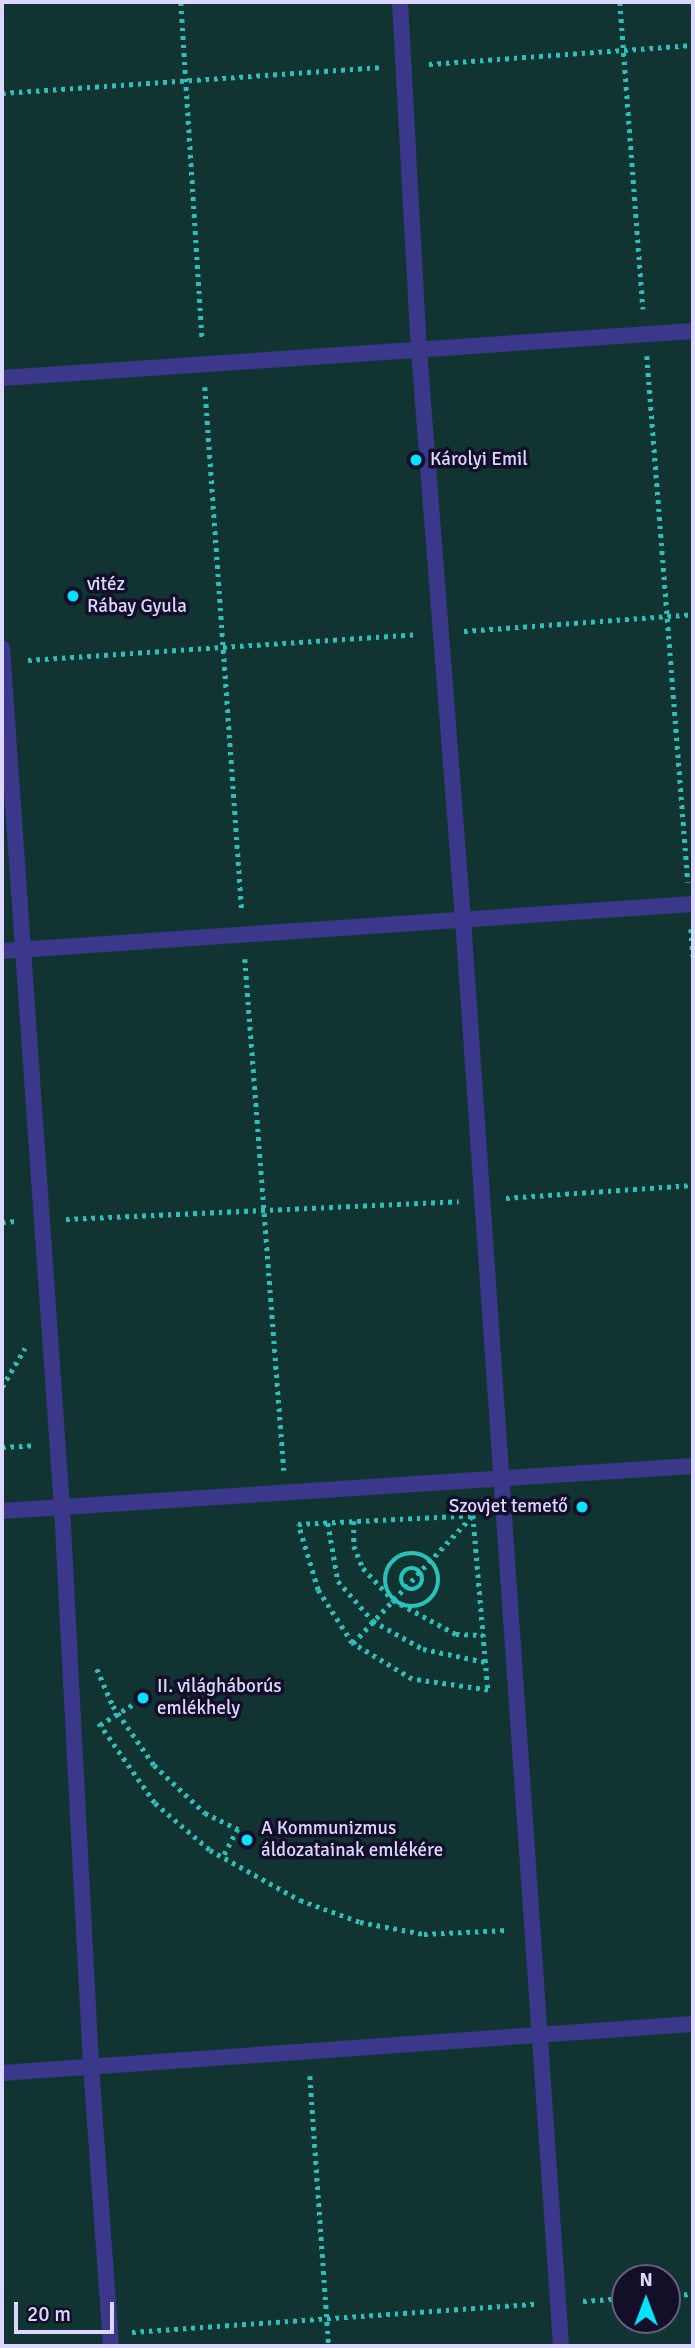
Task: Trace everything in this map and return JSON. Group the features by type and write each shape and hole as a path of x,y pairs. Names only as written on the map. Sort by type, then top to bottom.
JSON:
{"lane":[{"path":"400,2 419,350 463,919 561,2346"},
{"path":"2,378 693,331"},
{"path":"2,648 62,1508 91,2066 111,2340"},
{"path":"2,951 691,904"},
{"path":"2,1511 502,1482 693,1466"},
{"path":"2,2073 693,2024"}],"path":[{"path":"181,2 243,934 286,1494"},
{"path":"620,2 693,956"},
{"path":"2,93 693,45"},
{"path":"3,662 693,614"},
{"path":"41,1220 482,1199 693,1185"},
{"path":"2,1387 31,1338"},
{"path":"352,1643 502,1482"},
{"path":"472,1515 488,1690 412,1679 352,1643 318,1590 298,1524 472,1515"},
{"path":"354,1521 354,1546 363,1568 393,1600 404,1606 427,1603 439,1582 430,1560"},
{"path":"328,1523 338,1581 373,1621 423,1649 486,1662"},
{"path":"430,1560 408,1553 388,1566 386,1590 393,1600 456,1634 483,1635"},
{"path":"410,1568 420,1572 423,1580 418,1589 404,1588 402,1574 410,1568"},
{"path":"95,1658 117,1714 140,1749 179,1791 205,1813 238,1829 223,1857"},
{"path":"72,1680 100,1725 155,1802 223,1857 300,1900 360,1922 424,1934 533,1929"},
{"path":"100,1725 143,1698"},
{"path":"309,2051 330,2346"},
{"path":"111,2340 327,2319 611,2299"}],"green space":[{"path":"2,2 693,2 693,2346 2,2346"}],"place":[{"name":"Károlyi Emil","path":"416,460"},
{"name":"vitéz Rábay Gyula","path":"73,596"},
{"name":"Szovjet temető","path":"582,1507"},
{"name":"II. világháborús emlékhely","path":"143,1698"},
{"name":"A Kommunizmus áldozatainak emlékére","path":"247,1840"}]}
